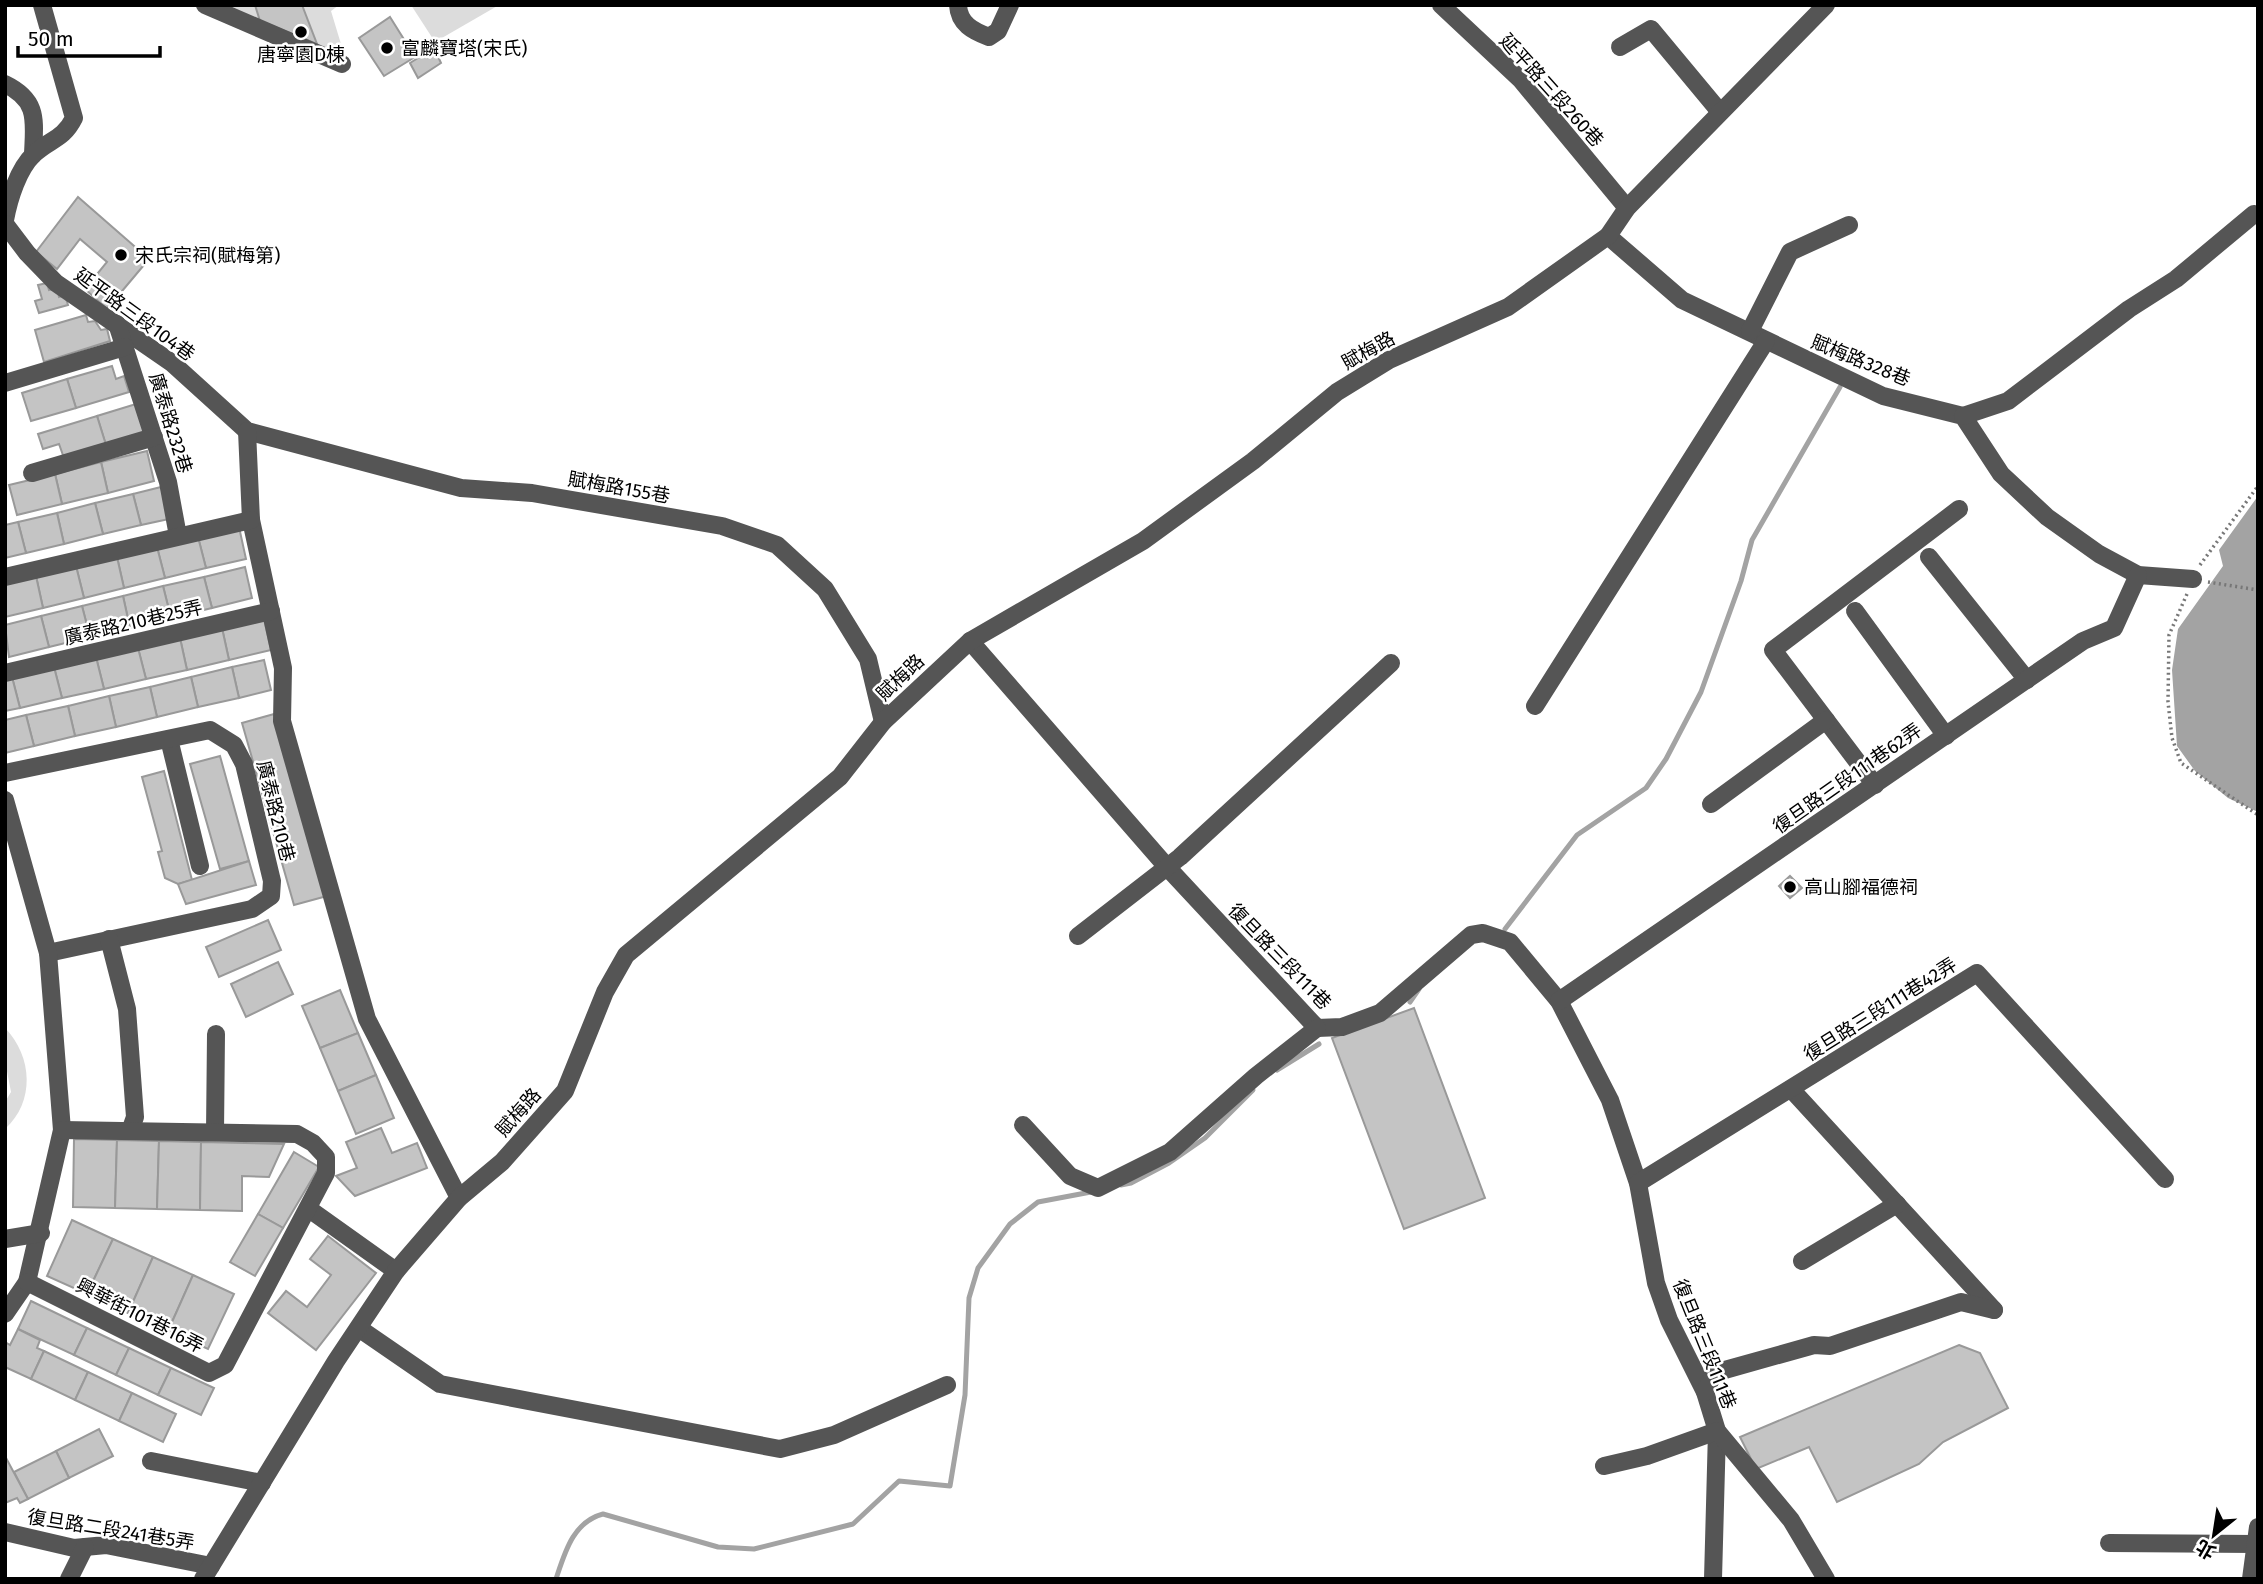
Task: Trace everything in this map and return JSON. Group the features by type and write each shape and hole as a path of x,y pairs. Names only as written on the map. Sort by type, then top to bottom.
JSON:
{"street":[{"path":"5,174 28,162 67,133 74,118 42,5"},
{"path":"205,5 342,64"},
{"path":"958,5 962,21 974,32 989,37 998,32 1010,5"},
{"name":"延平路三段260巷","path":"1441,5 1521,80 1627,208"},
{"name":"賦梅路","path":"207,1572 336,1361 360,1329 396,1271 459,1198 502,1162 565,1091 605,992 626,954 840,777 883,722 970,641 1143,541 1252,461 1337,392 1389,360 1508,307 1608,236 1627,208 1826,5"},
{"path":"1620,47 1651,29 1720,111"},
{"path":"5,85 29,100 33,113 28,162"},
{"name":"延平路三段104巷","path":"28,162 8,202 5,222 27,253 56,283 172,363 247,431"},
{"path":"2193,579 2138,575 2099,554 2047,517 2001,474 1963,416 2008,401 2129,309 2176,279 2254,214"},
{"path":"1535,706 1758,336 1790,252 1849,225"},
{"name":"賦梅路328巷","path":"1608,236 1682,300 1883,396 1963,416"},
{"name":"廣泰路232巷","path":"117,324 168,482 178,536"},
{"path":"5,383 125,347"},
{"path":"247,431 251,520 283,668 282,721 367,1019 459,1198"},
{"name":"賦梅路155巷","path":"247,431 461,488 532,493 722,526 776,545 825,589 868,659 883,722"},
{"path":"32,473 154,437"},
{"path":"1875,785 1773,650 1959,509"},
{"path":"5,577 251,520"},
{"path":"1929,557 2027,680"},
{"name":"復旦路三段111巷62弄","path":"1559,1002 2083,641 2114,628 2138,575"},
{"name":"廣泰路210巷25弄","path":"5,673 271,611"},
{"path":"1855,611 1946,736"},
{"name":"復旦路三段111巷","path":"970,641 1167,867 1317,1028 1342,1027 1380,1013 1471,935 1483,933 1510,942 1559,1002 1610,1100 1638,1183 1656,1283 1669,1320 1705,1392 1717,1431 1713,1579"},
{"path":"1078,936 1167,867 1391,663"},
{"path":"1711,804 1826,720"},
{"name":"廣泰路210巷","path":"5,773 210,730 234,745 247,777 272,881 271,896 253,909 48,953"},
{"path":"169,739 200,866"},
{"path":"5,800 48,953 62,1130 41,1233 27,1282 5,1314"},
{"path":"109,939 127,1009 135,1116 130,1131"},
{"name":"復旦路三段111巷42弄","path":"1638,1183 1977,974 2165,1179"},
{"path":"1023,1125 1070,1176 1098,1188 1170,1152 1256,1076 1317,1028"},
{"path":"215,1132 216,1034"},
{"path":"1705,1392 1714,1373 1814,1345 1830,1346 1961,1302 1994,1311 1791,1089"},
{"path":"62,1130 297,1134 313,1143 326,1157 326,1173 309,1209 396,1271"},
{"path":"1802,1261 1897,1204"},
{"name":"興華街101巷16弄","path":"27,1282 209,1373 226,1365 309,1209"},
{"path":"5,1238 41,1233"},
{"path":"360,1329 440,1384 780,1449 834,1435 947,1385"},
{"path":"1604,1466 1647,1456 1717,1431 1791,1520 1826,1579"},
{"path":"151,1461 262,1483"},
{"name":"復旦路二段241巷5弄","path":"5,1532 74,1548 106,1545 207,1572"},
{"path":"2109,1543 2257,1535 2251,1579"},
{"path":"69,1579 85,1547"}],"path":[{"path":"2258,486 2205,554 2169,635 2168,702 2172,738 2181,763 2258,815"},
{"path":"2193,579 2258,590"}],"shaded area":[{"path":"221,5 255,5 260,21"},
{"path":"302,5 339,5 331,11 344,54 319,48"},
{"path":"411,5 499,5 435,42"},
{"path":"2258,496 2258,812 2228,798 2195,771 2177,746 2172,670 2178,629 2223,566 2219,550"},
{"path":"5,1028 21,1052 27,1079 22,1106 5,1129 5,1102 11,1092 5,1061"}],"building":[{"name":"唐寧園D棟","path":"255,5 302,5 317,44 260,21"},
{"name":"富麟寶塔(宋氏)","path":"390,17 415,57 384,76 359,38"},
{"path":"434,48 441,63 418,78 410,63"},
{"name":"宋氏宗祠(賦梅第)","path":"78,197 149,259 107,309 85,289 107,262 80,239 57,269 36,252"},
{"path":"47,283 49,290 57,288 59,297 65,295 68,305 39,313 35,301 42,299 38,285"},
{"path":"86,315 88,322 95,321 101,330 107,329 110,341 44,362 35,330"},
{"path":"112,366 116,379 124,376 129,392 76,408 67,379"},
{"path":"67,379 76,408 31,421 22,393"},
{"path":"136,404 145,433 106,445 97,416"},
{"path":"97,416 106,445 64,458 59,444 43,449 38,434"},
{"path":"147,451 154,481 108,493 101,462"},
{"path":"101,462 108,493 62,504 55,474"},
{"path":"55,474 62,504 17,515 9,485"},
{"path":"161,487 169,519 141,525 133,494"},
{"path":"133,494 141,525 103,534 95,503"},
{"path":"95,503 103,534 64,544 57,513"},
{"path":"57,513 64,544 26,553 18,522"},
{"path":"18,522 26,553 5,558 5,525"},
{"path":"239,527 246,559 206,568 198,537"},
{"path":"198,537 206,568 165,578 157,547"},
{"path":"157,547 165,578 124,588 117,557"},
{"path":"117,557 124,588 84,598 76,566"},
{"path":"76,566 84,598 43,608 36,576"},
{"path":"245,567 252,598 212,608 204,577"},
{"path":"36,576 43,608 5,617 5,583"},
{"path":"204,577 212,608 171,618 163,586"},
{"path":"163,586 171,618 130,628 123,596"},
{"path":"123,596 130,628 90,637 82,606"},
{"path":"82,606 90,637 49,647 41,616"},
{"path":"41,616 49,647 9,657 5,625"},
{"path":"264,619 271,650 229,660 222,628"},
{"path":"222,628 229,660 187,670 180,638"},
{"path":"180,638 187,670 146,679 138,648"},
{"path":"138,648 146,679 104,689 96,657"},
{"path":"96,657 104,689 62,698 54,667"},
{"path":"264,660 271,690 239,698 232,667"},
{"path":"54,667 62,698 20,708 12,677"},
{"path":"232,667 239,698 198,707 191,677"},
{"path":"12,677 20,708 5,711 5,678"},
{"path":"191,677 198,707 157,717 150,687"},
{"path":"150,687 157,717 116,727 109,696"},
{"path":"109,696 116,727 75,736 68,706"},
{"path":"68,706 75,736 34,746 26,715"},
{"path":"274,714 327,896 294,905 242,723"},
{"path":"26,715 34,746 5,753 5,720"},
{"path":"220,756 249,861 220,869 190,764"},
{"path":"164,771 192,880 178,884 165,878 158,852 162,851 142,777"},
{"path":"249,861 256,885 186,904 178,884"},
{"name":"高山腳福德祠","path":"1790,876 1802,888 1790,898 1779,886"},
{"path":"268,920 281,950 219,977 206,947"},
{"path":"278,962 293,994 246,1017 231,984"},
{"path":"340,990 358,1033 320,1048 302,1006"},
{"path":"1414,1008 1485,1198 1404,1229 1332,1038"},
{"path":"358,1033 376,1075 338,1091 320,1048"},
{"path":"376,1075 394,1118 356,1134 338,1091"},
{"path":"381,1128 392,1153 417,1143 427,1168 355,1196 336,1176 357,1168 346,1142"},
{"path":"74,1139 117,1140 115,1208 73,1207"},
{"path":"117,1140 159,1141 157,1209 115,1208"},
{"path":"159,1141 201,1142 200,1210 157,1209"},
{"path":"201,1142 284,1144 269,1177 242,1176 242,1211 200,1210"},
{"path":"294,1152 319,1167 283,1228 258,1214"},
{"path":"258,1214 283,1228 255,1276 230,1262"},
{"path":"72,1220 113,1239 87,1294 47,1276"},
{"path":"328,1236 376,1273 316,1350 268,1313 286,1291 307,1307 331,1275 310,1259"},
{"path":"113,1239 153,1257 128,1313 87,1294"},
{"path":"153,1257 193,1275 168,1331 128,1313"},
{"path":"193,1275 234,1294 208,1349 168,1331"},
{"path":"31,1301 87,1328 74,1355 18,1329"},
{"path":"87,1328 129,1348 116,1375 74,1355"},
{"path":"18,1329 40,1340 37,1348 44,1351 31,1379 5,1367 5,1342 10,1345"},
{"path":"1959,1345 1980,1353 2008,1408 1943,1442 1919,1464 1837,1502 1809,1447 1756,1469 1740,1437"},
{"path":"129,1348 171,1368 158,1395 116,1375"},
{"path":"44,1351 88,1372 75,1400 31,1379"},
{"path":"171,1368 214,1388 201,1415 158,1395"},
{"path":"88,1372 132,1393 119,1421 75,1400"},
{"path":"132,1393 176,1414 163,1442 119,1421"},
{"path":"99,1429 113,1456 69,1478 56,1451"},
{"path":"56,1451 69,1478 28,1499 14,1472"},
{"path":"5,1456 28,1499 20,1503 17,1498 5,1503"}],"waterway":[{"path":"1505,929 1577,835 1646,788 1666,759 1701,692 1741,581 1752,540 1840,387"},
{"path":"1410,1002 1419,989"},
{"path":"1277,1070 1319,1044"},
{"path":"1121,1185 1131,1183 1169,1163 1205,1138 1253,1090"},
{"path":"556,1579 577,1531 593,1518 603,1514 718,1547 754,1549 853,1524 899,1481 950,1486 965,1395 969,1298 978,1268 1010,1224 1038,1202 1091,1192"}],"place":[{"name":"唐寧園D棟","path":"301,32"},
{"name":"富麟寶塔(宋氏)","path":"387,48"},
{"name":"宋氏宗祠(賦梅第)","path":"121,255"},
{"name":"高山腳福德祠","path":"1790,887"}]}
